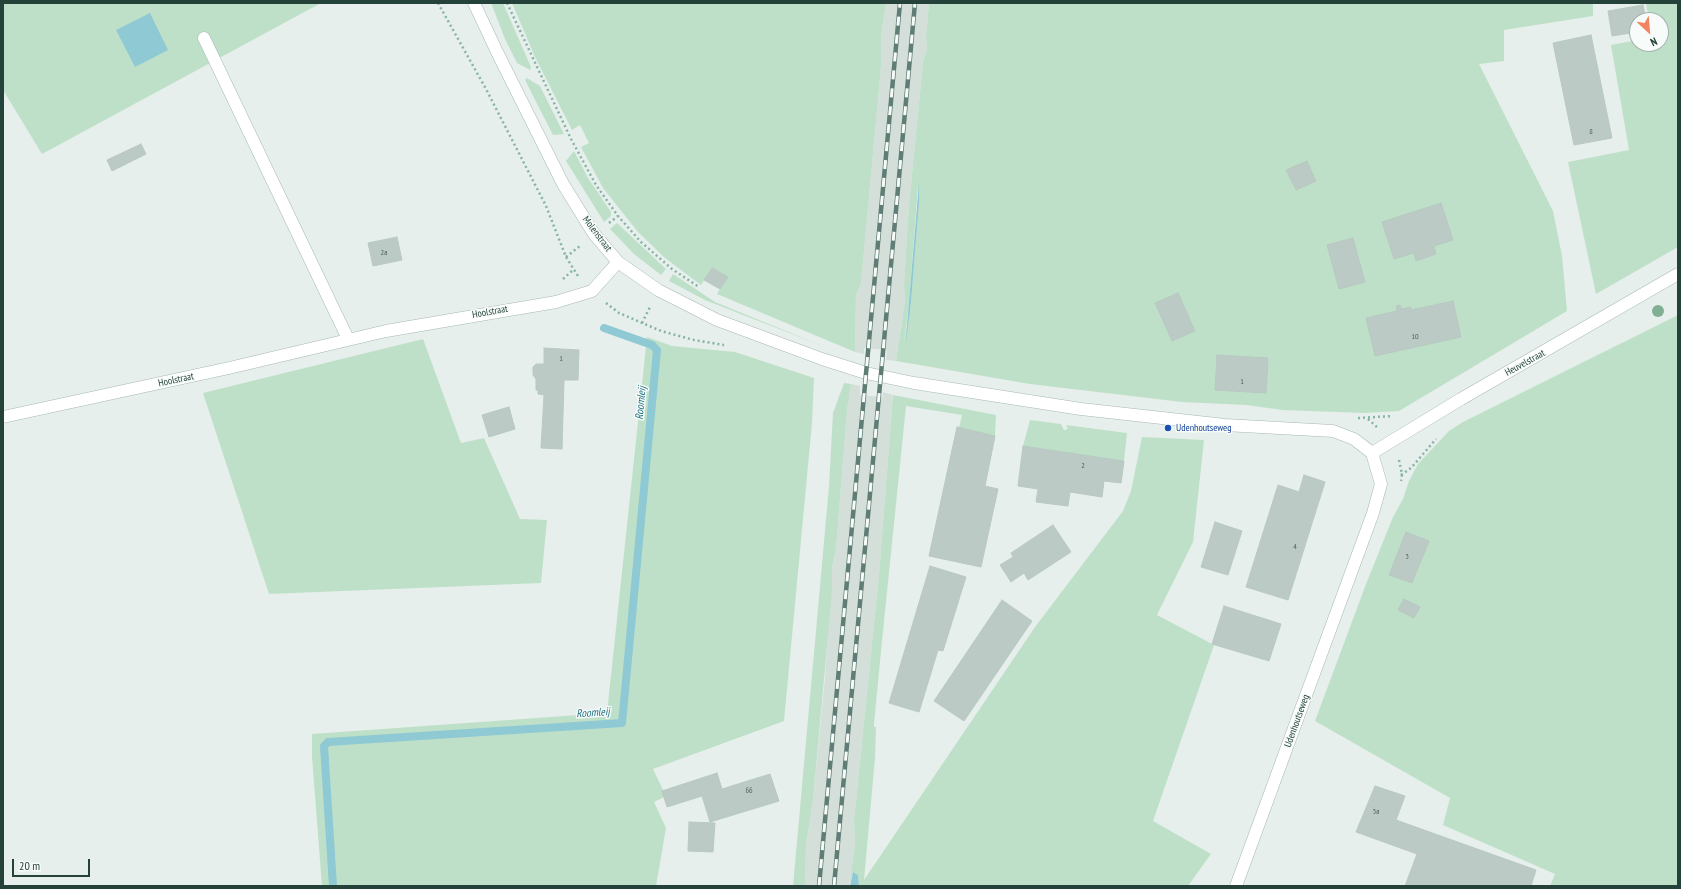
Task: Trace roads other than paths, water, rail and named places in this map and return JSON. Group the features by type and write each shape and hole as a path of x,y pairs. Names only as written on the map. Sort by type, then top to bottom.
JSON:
{"street":[{"name":"Molenstraat","path":"474,3 563,184 594,234 618,262 658,290 717,320 822,359 866,373 914,383 1081,409 1225,425 1333,431 1354,439 1372,453"},
{"path":"204,38 348,340"},
{"name":"Hoolstraat","path":"3,417 229,368 386,331 566,300 592,290 618,262"},
{"name":"Heuvelstraat","path":"1372,453 1461,399 1607,317 1678,274"},
{"name":"Udenhoutseweg","path":"1236,886 1373,513 1381,484 1372,453"}],"water":[{"path":"150,13 168,50 135,67 116,30"},
{"path":"919,183 919,203 911,302 905,349"},
{"path":"853,872 858,875 859,886 850,886"}],"waterway":[{"name":"Roomleij","path":"333,886 324,746 328,742 622,723 657,350 652,345 604,328"}],"railway":[{"path":"819,886 900,3"},
{"path":"834,886 915,3"}],"place":[{"name":"Udenhoutseweg","path":"1168,428"}]}
